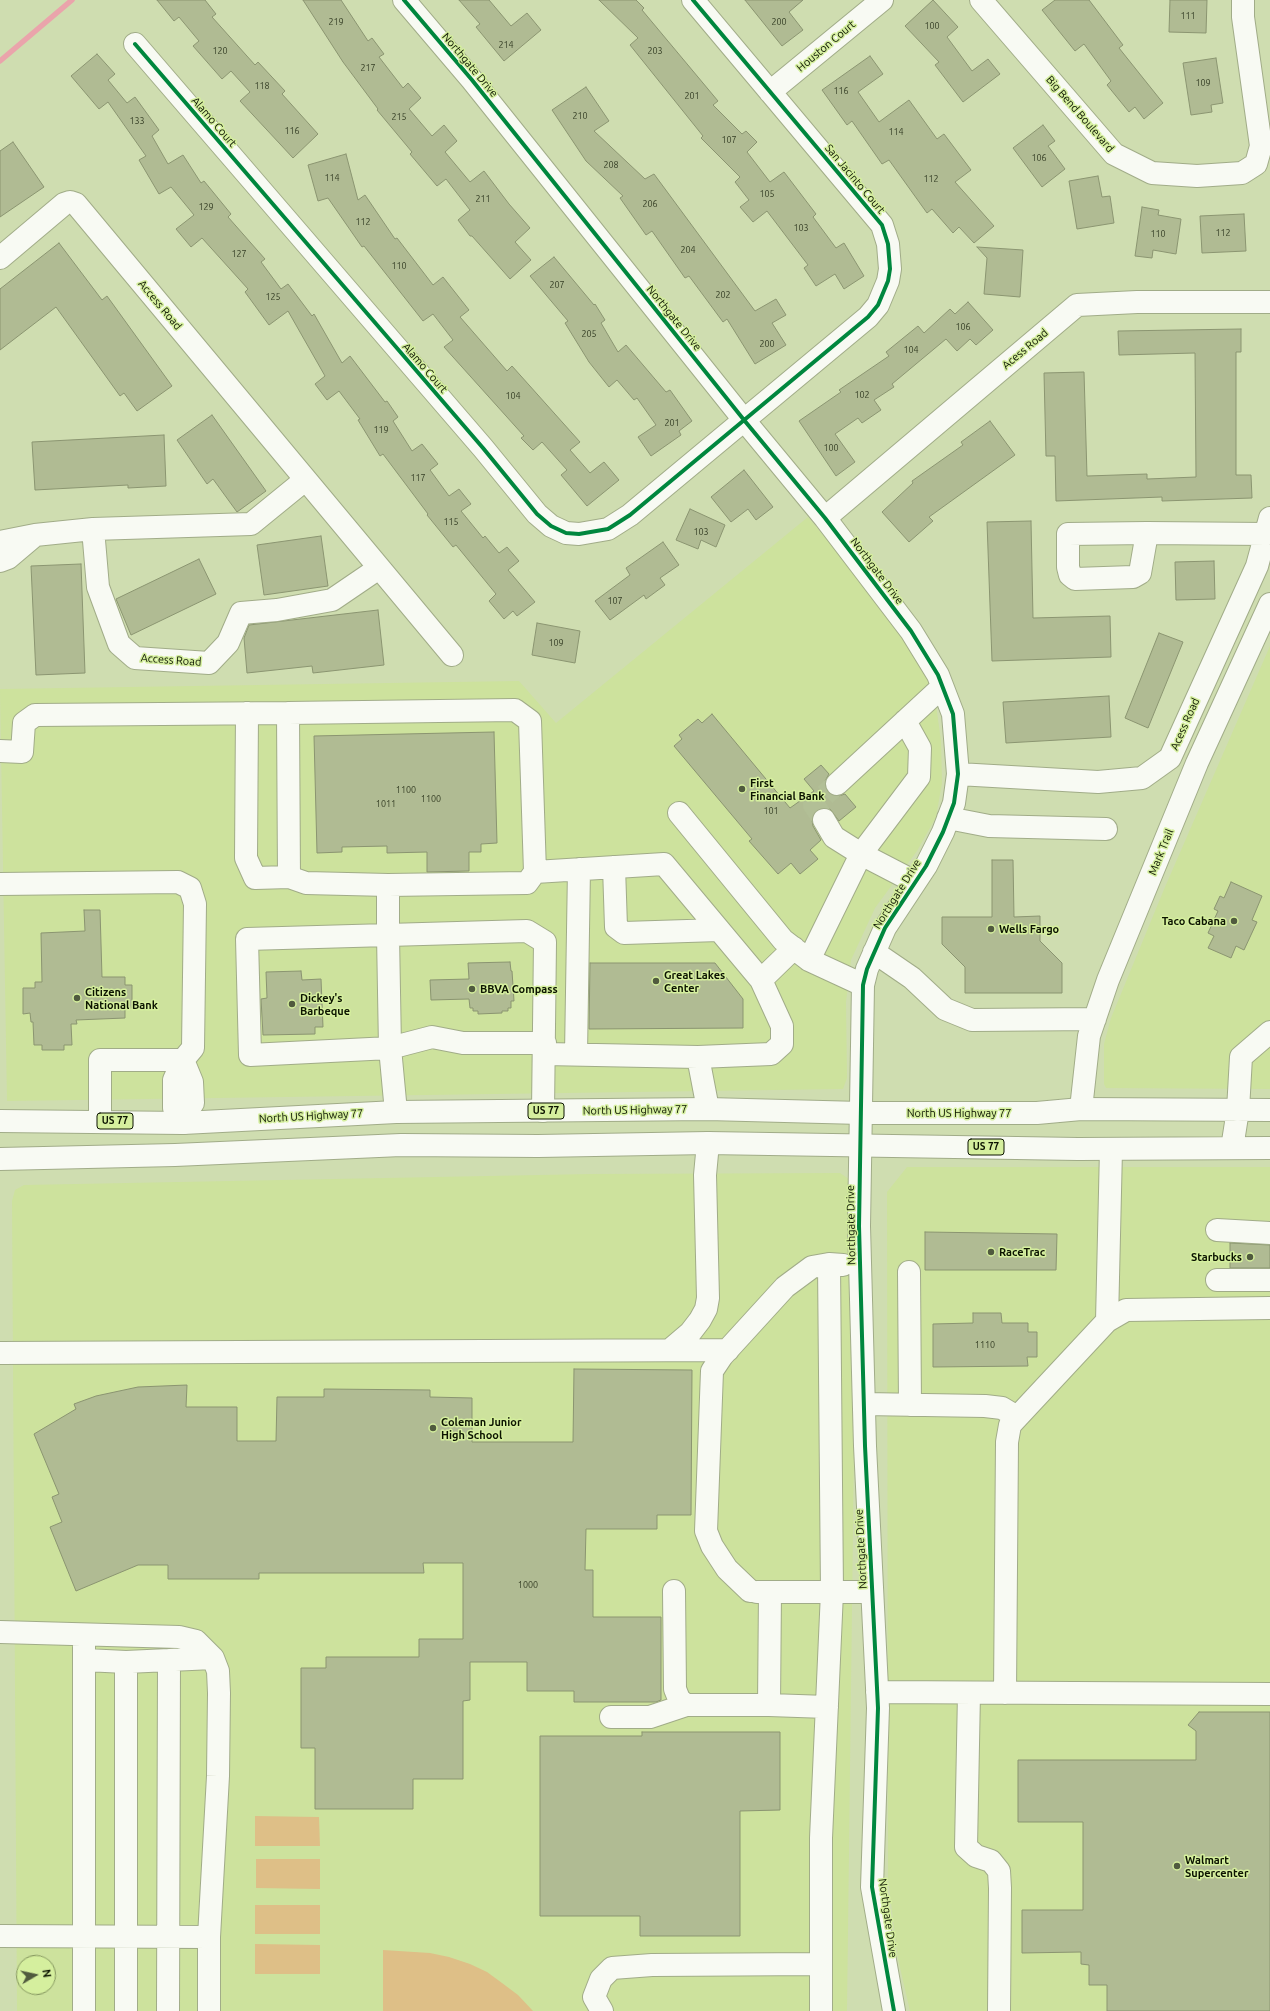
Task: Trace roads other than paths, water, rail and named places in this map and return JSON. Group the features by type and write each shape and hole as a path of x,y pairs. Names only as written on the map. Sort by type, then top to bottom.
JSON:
{"street":[{"name":"Northgate Drive","path":"404,0 472,80 744,420 825,518 911,631 938,675 953,714 958,774 954,803 926,866 885,928 867,969 863,985 860,1146 860,1266 864,1404 877,1692 872,1887 894,2011"},
{"name":"San Jacinto Court","path":"693,0 882,225 888,244 890,269 888,281 878,305 868,317 744,420"},
{"name":"Houston Court","path":"770,92 882,0"},
{"name":"Big Bend Boulevard","path":"981,0 1114,154 1152,172 1197,176 1242,173 1256,164 1261,146 1242,17 1243,0"},
{"name":"Alamo Court","path":"134,44 477,442 537,514 550,526 566,533 579,534 608,529 630,515 744,420"},
{"name":"Access Road","path":"0,258 64,204 70,202 76,204 452,655"},
{"name":"Acess Road","path":"825,518 1077,305 1137,302 1270,302"},
{"path":"0,542 35,535 93,529 251,524 305,480"},
{"name":"Acess Road","path":"958,774 1098,782 1142,778 1170,758 1257,566 1268,526 1148,533"},
{"name":"Access Road","path":"93,529 94,560 98,587 119,644 135,658 209,663 228,643 241,613 277,610 332,600 379,568"},
{"path":"0,561 8,558 35,535"},
{"name":"Mark Trail","path":"1081,1109 1089,1036 1108,980 1197,763 1270,604"},
{"path":"837,784 942,687"},
{"path":"0,751 22,752 24,723 35,715 515,710 530,721 535,872 527,883 388,885 306,883 289,877 255,878 246,858 247,713"},
{"path":"288,713 289,877"},
{"path":"761,980 802,954 861,854 919,777 920,748 905,721"},
{"path":"679,813 783,940 802,954 863,985"},
{"path":"948,818 988,826 1106,829"},
{"path":"824,820 834,837 861,854 915,882"},
{"path":"535,872 664,864 761,980 782,1026 782,1044 771,1054 698,1057 576,1054 545,1049 462,1043 432,1037 390,1048 250,1055 247,939 527,931 545,942 545,1049 543,1111"},
{"path":"614,867 616,927 624,933 719,930"},
{"path":"576,1054 578,869"},
{"path":"0,884 178,882 190,888 194,904 193,1048 183,1060 174,1080 174,1108 183,1119"},
{"path":"388,885 390,1048 396,1112"},
{"path":"874,952 912,978 945,1009 972,1020 1095,1019"},
{"path":"1232,1148 1238,1110 1241,1057 1270,1032"},
{"path":"698,1057 708,1109"},
{"path":"100,1121 100,1060 183,1060"},
{"name":"North US Highway 77","path":"0,1121 100,1121 396,1112 708,1109 861,1113 1037,1113 1081,1109 1270,1110"},
{"name":"US 77","path":"0,1159 175,1155 400,1144 538,1146 708,1144 1111,1149 1270,1148"},
{"path":"670,1350 690,1333 700,1320 707,1303 705,1175 708,1144"},
{"path":"1107,1321 1111,1149"},
{"path":"1217,1230 1270,1233"},
{"path":"860,1266 829,1264 812,1267 785,1287 728,1350 712,1371 706,1531 712,1546 727,1569 759,1592 872,1592"},
{"path":"821,2011 821,1838 832,1592 829,1264"},
{"path":"909,1272 910,1405"},
{"path":"1217,1280 1270,1280"},
{"path":"1005,1693 1007,1442 1010,1425 1107,1321 1126,1310 1270,1308"},
{"path":"0,1353 728,1350"},
{"path":"864,1404 985,1406 1002,1408 1017,1417"},
{"path":"674,1591 675,1689 679,1699 686,1705"},
{"path":"759,1592 769,1705"},
{"path":"0,1632 178,1637 196,1641 213,1658 218,1671 219,1723 218,1776 209,1937 209,2011"},
{"path":"84,1634 86,1660 83,1936 84,2011"},
{"path":"86,1660 126,1662 213,1658"},
{"path":"168,2011 169,1660"},
{"path":"126,1662 126,2011"},
{"path":"877,1692 1270,1694"},
{"path":"969,1693 966,1847 976,1856 991,1861 999,1871 999,2011"},
{"path":"611,1717 650,1717 686,1705 769,1705 827,1708"},
{"path":"0,1936 209,1937"},
{"path":"602,2011 594,1997 601,1979 612,1968 652,1965 822,1964"}],"waterway":[{"path":"0,61 72,0"}],"tunnel":[{"path":"824,820 814,805 837,784"}],"place":[{"name":"First Financial Bank","path":"742,789"},
{"name":"Taco Cabana","path":"1234,921"},
{"name":"Wells Fargo","path":"991,929"},
{"name":"Great Lakes Center","path":"656,981"},
{"name":"BBVA Compass","path":"472,989"},
{"name":"Citizens National Bank","path":"77,998"},
{"name":"Dickey's Barbeque","path":"292,1004"},
{"name":"RaceTrac","path":"991,1252"},
{"name":"Starbucks","path":"1250,1257"},
{"name":"Coleman Junior High School","path":"433,1428"},
{"name":"Walmart Supercenter","path":"1177,1866"}]}
